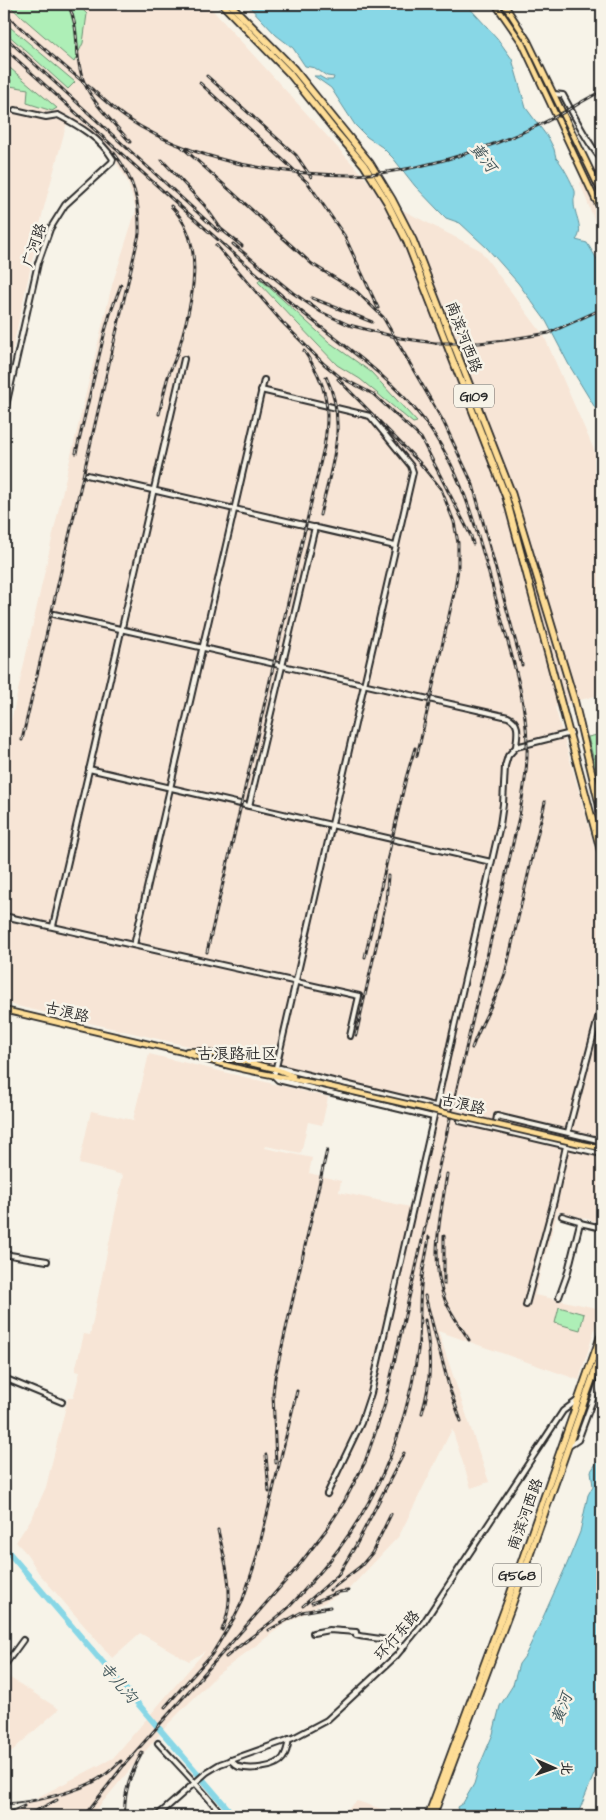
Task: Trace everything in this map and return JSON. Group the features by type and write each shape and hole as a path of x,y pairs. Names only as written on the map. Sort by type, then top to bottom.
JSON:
{"highway":[{"name":"南滨河西路","path":"222,4 289,73 364,165 387,202 407,242 506,497 571,733"},
{"name":"南滨河西路","path":"230,4 294,69 370,163 392,199 413,240 512,494 574,699 602,816"},
{"name":"G109","path":"571,733 600,843"},
{"path":"600,843 602,856"},
{"name":"南滨河西路","path":"433,1816 511,1608 568,1447 602,1332"},
{"name":"南滨河西路","path":"428,1816 583,1397 602,1351"}],"main road":[{"path":"495,4 509,21 522,44 602,211"},
{"path":"504,4 528,41 602,194"},
{"name":"古浪路","path":"4,1010 183,1052 199,1058 274,1076 319,1084 602,1148"},
{"name":"古浪路","path":"183,1052 200,1051 276,1070 280,1073 319,1084"}],"street":[{"path":"554,94 563,95 590,143 602,160"},
{"name":"广河路","path":"4,415 38,263 50,229 65,205 112,162 106,148 81,126 58,115 46,117 15,110"},
{"path":"54,926 184,359"},
{"path":"134,945 264,380"},
{"path":"261,390 373,418 411,466 413,472 274,1076"},
{"path":"87,475 395,546"},
{"path":"249,806 315,527"},
{"path":"54,614 508,717 513,719 517,727 516,747"},
{"path":"327,1494 362,1423 371,1393 491,862 503,804 505,766 508,756 516,747 571,733"},
{"path":"89,769 491,862"},
{"path":"4,916 359,996 350,1036"},
{"path":"568,1132 602,1003"},
{"name":"古浪路","path":"276,1070 280,1068 436,1106"},
{"name":"古浪路","path":"274,1076 278,1080 433,1116"},
{"path":"494,1129 497,1116 602,1141"},
{"path":"460,1121 602,1154"},
{"path":"526,1305 554,1201 566,1146"},
{"path":"562,1216 579,1221 580,1223 602,1228"},
{"path":"558,1297 580,1223"},
{"path":"4,1254 47,1261"},
{"path":"4,1378 62,1402"},
{"path":"568,1447 578,1440 600,1380"},
{"name":"环行东路","path":"157,1816 207,1772 220,1764 289,1739 317,1726 337,1712 403,1648 424,1622 563,1410 583,1397"},
{"path":"313,1633 329,1630 356,1632 356,1635 360,1636 396,1642 403,1648"},
{"path":"4,1666 23,1640"},
{"path":"230,1760 238,1767 274,1766 283,1759 287,1751 289,1739"},
{"path":"158,1743 207,1795 223,1816"}],"shaded area":[{"path":"4,4 207,4 387,202 480,250 544,336 602,468 602,694 555,707 602,873 602,1223 558,1211 535,1295 601,1309 579,1380 438,1331 489,1482 471,1488 452,1429 399,1536 349,1589 283,1625 218,1674 168,1724 91,1816 4,1815 113,1758 205,1651 189,1661 140,1633 112,1658 38,1572 27,1554 16,1542 33,1516 46,1487 68,1398 73,1398 80,1372 75,1371 84,1334 90,1335 123,1175 79,1164 91,1111 133,1120 149,1054 328,1097 322,1125 308,1122 301,1153 266,1146 265,1148 312,1158 309,1173 341,1181 339,1192 410,1207 433,1103 4,1003 4,753 67,472 112,285 136,210 127,180 111,154 69,115 43,211 4,388"},
{"path":"602,159 602,240 580,183"},
{"path":"4,1674 59,1709 4,1758"},
{"path":"357,1801 403,1816 339,1816"}],"green space":[{"path":"7,4 77,4 87,14 83,43 74,62"},
{"path":"4,22 75,82 68,89 4,31"},
{"path":"4,63 57,108 52,111 27,103 28,89 10,86 11,80 4,78"},
{"path":"260,279 329,342 371,372 417,422 413,423 360,379 337,365 258,282"},
{"path":"602,734 602,793 588,737"},
{"path":"559,1307 584,1314 580,1330 555,1323"}],"water":[{"name":"黄河","path":"247,4 466,4 497,38 512,59 526,108 549,139 556,158 575,191 574,207 579,227 576,240 587,243 602,267 602,419 569,365 546,321 518,283 487,248 460,223 446,218 438,210 415,186 393,158 355,125 331,88 314,76 319,76 326,80 333,80 334,77 327,76 315,68 305,66 293,48 276,35"},
{"name":"黄河","path":"602,1455 602,1755 577,1816 459,1816 457,1807 463,1803 474,1784 493,1734 500,1706 513,1685 519,1664 535,1635 580,1532 588,1495 593,1486 591,1471"}],"waterway":[{"name":"寺儿沟","path":"4,1547 234,1816"}],"railway":[{"path":"68,4 74,20 78,61 83,80 93,99 130,142"},
{"path":"4,13 113,107 140,127 174,143 209,156 245,165 274,169 317,174 349,175 373,174 422,166 471,152 517,135 554,118 596,94"},
{"path":"4,36 218,231"},
{"path":"4,48 244,263 373,368 408,401 423,419 451,464 471,513 518,678 527,744 524,790 519,817 384,1407 365,1462 344,1502 326,1530 296,1569 124,1765 84,1816"},
{"path":"207,76 296,155 311,177"},
{"path":"200,83 308,183 344,235 378,308"},
{"path":"182,147 312,264 356,291 383,317 444,423 473,485 522,665"},
{"path":"22,740 139,234 137,201 131,181 114,153"},
{"path":"162,160 205,206 221,229 242,246"},
{"path":"159,414 167,380 184,330 194,274 190,238 182,221 171,206"},
{"path":"233,244 293,293 321,312 349,325 400,338 435,343 479,343 505,340 549,333 602,309"},
{"path":"216,245 282,322 324,364 340,377 373,394 421,438 471,536 473,544"},
{"path":"76,453 105,331 121,285"},
{"path":"312,298 372,322"},
{"path":"207,952 324,447 327,420 325,396 318,374 304,351"},
{"path":"320,515 333,463 337,428 333,394 326,377"},
{"path":"338,379 419,462 441,489 454,522 458,543 458,568 455,589 417,756"},
{"path":"365,957 406,778 415,748"},
{"path":"472,1048 505,974 545,802"},
{"path":"356,1035 386,902 388,876"},
{"path":"276,1463 273,1394 275,1377 327,1150"},
{"path":"447,1174 438,1237 438,1269 445,1300 469,1340"},
{"path":"444,1236 444,1284"},
{"path":"226,1657 288,1608 316,1577 355,1526 384,1471 405,1413 412,1382 419,1342 420,1294 429,1237"},
{"path":"425,1296 450,1390 461,1421"},
{"path":"422,1413 428,1390 430,1367 425,1320"},
{"path":"165,1707 212,1654 242,1602 256,1560 297,1391"},
{"path":"303,1606 338,1575 356,1545 404,1453"},
{"path":"266,1455 269,1492"},
{"path":"330,1590 361,1566 372,1553 391,1514"},
{"path":"218,1530 226,1567 229,1593 229,1605 222,1630"},
{"path":"312,1603 339,1592 348,1591"},
{"path":"269,1630 302,1612 330,1607"},
{"path":"125,1816 125,1799 129,1783 142,1753"},
{"path":"4,1804 41,1799 69,1792 94,1782 121,1761"},
{"path":"26,1816 57,1800"},
{"path":"4,1815 24,1806"}],"district":[{"name":"古浪路社区","path":"237,1053"}]}
